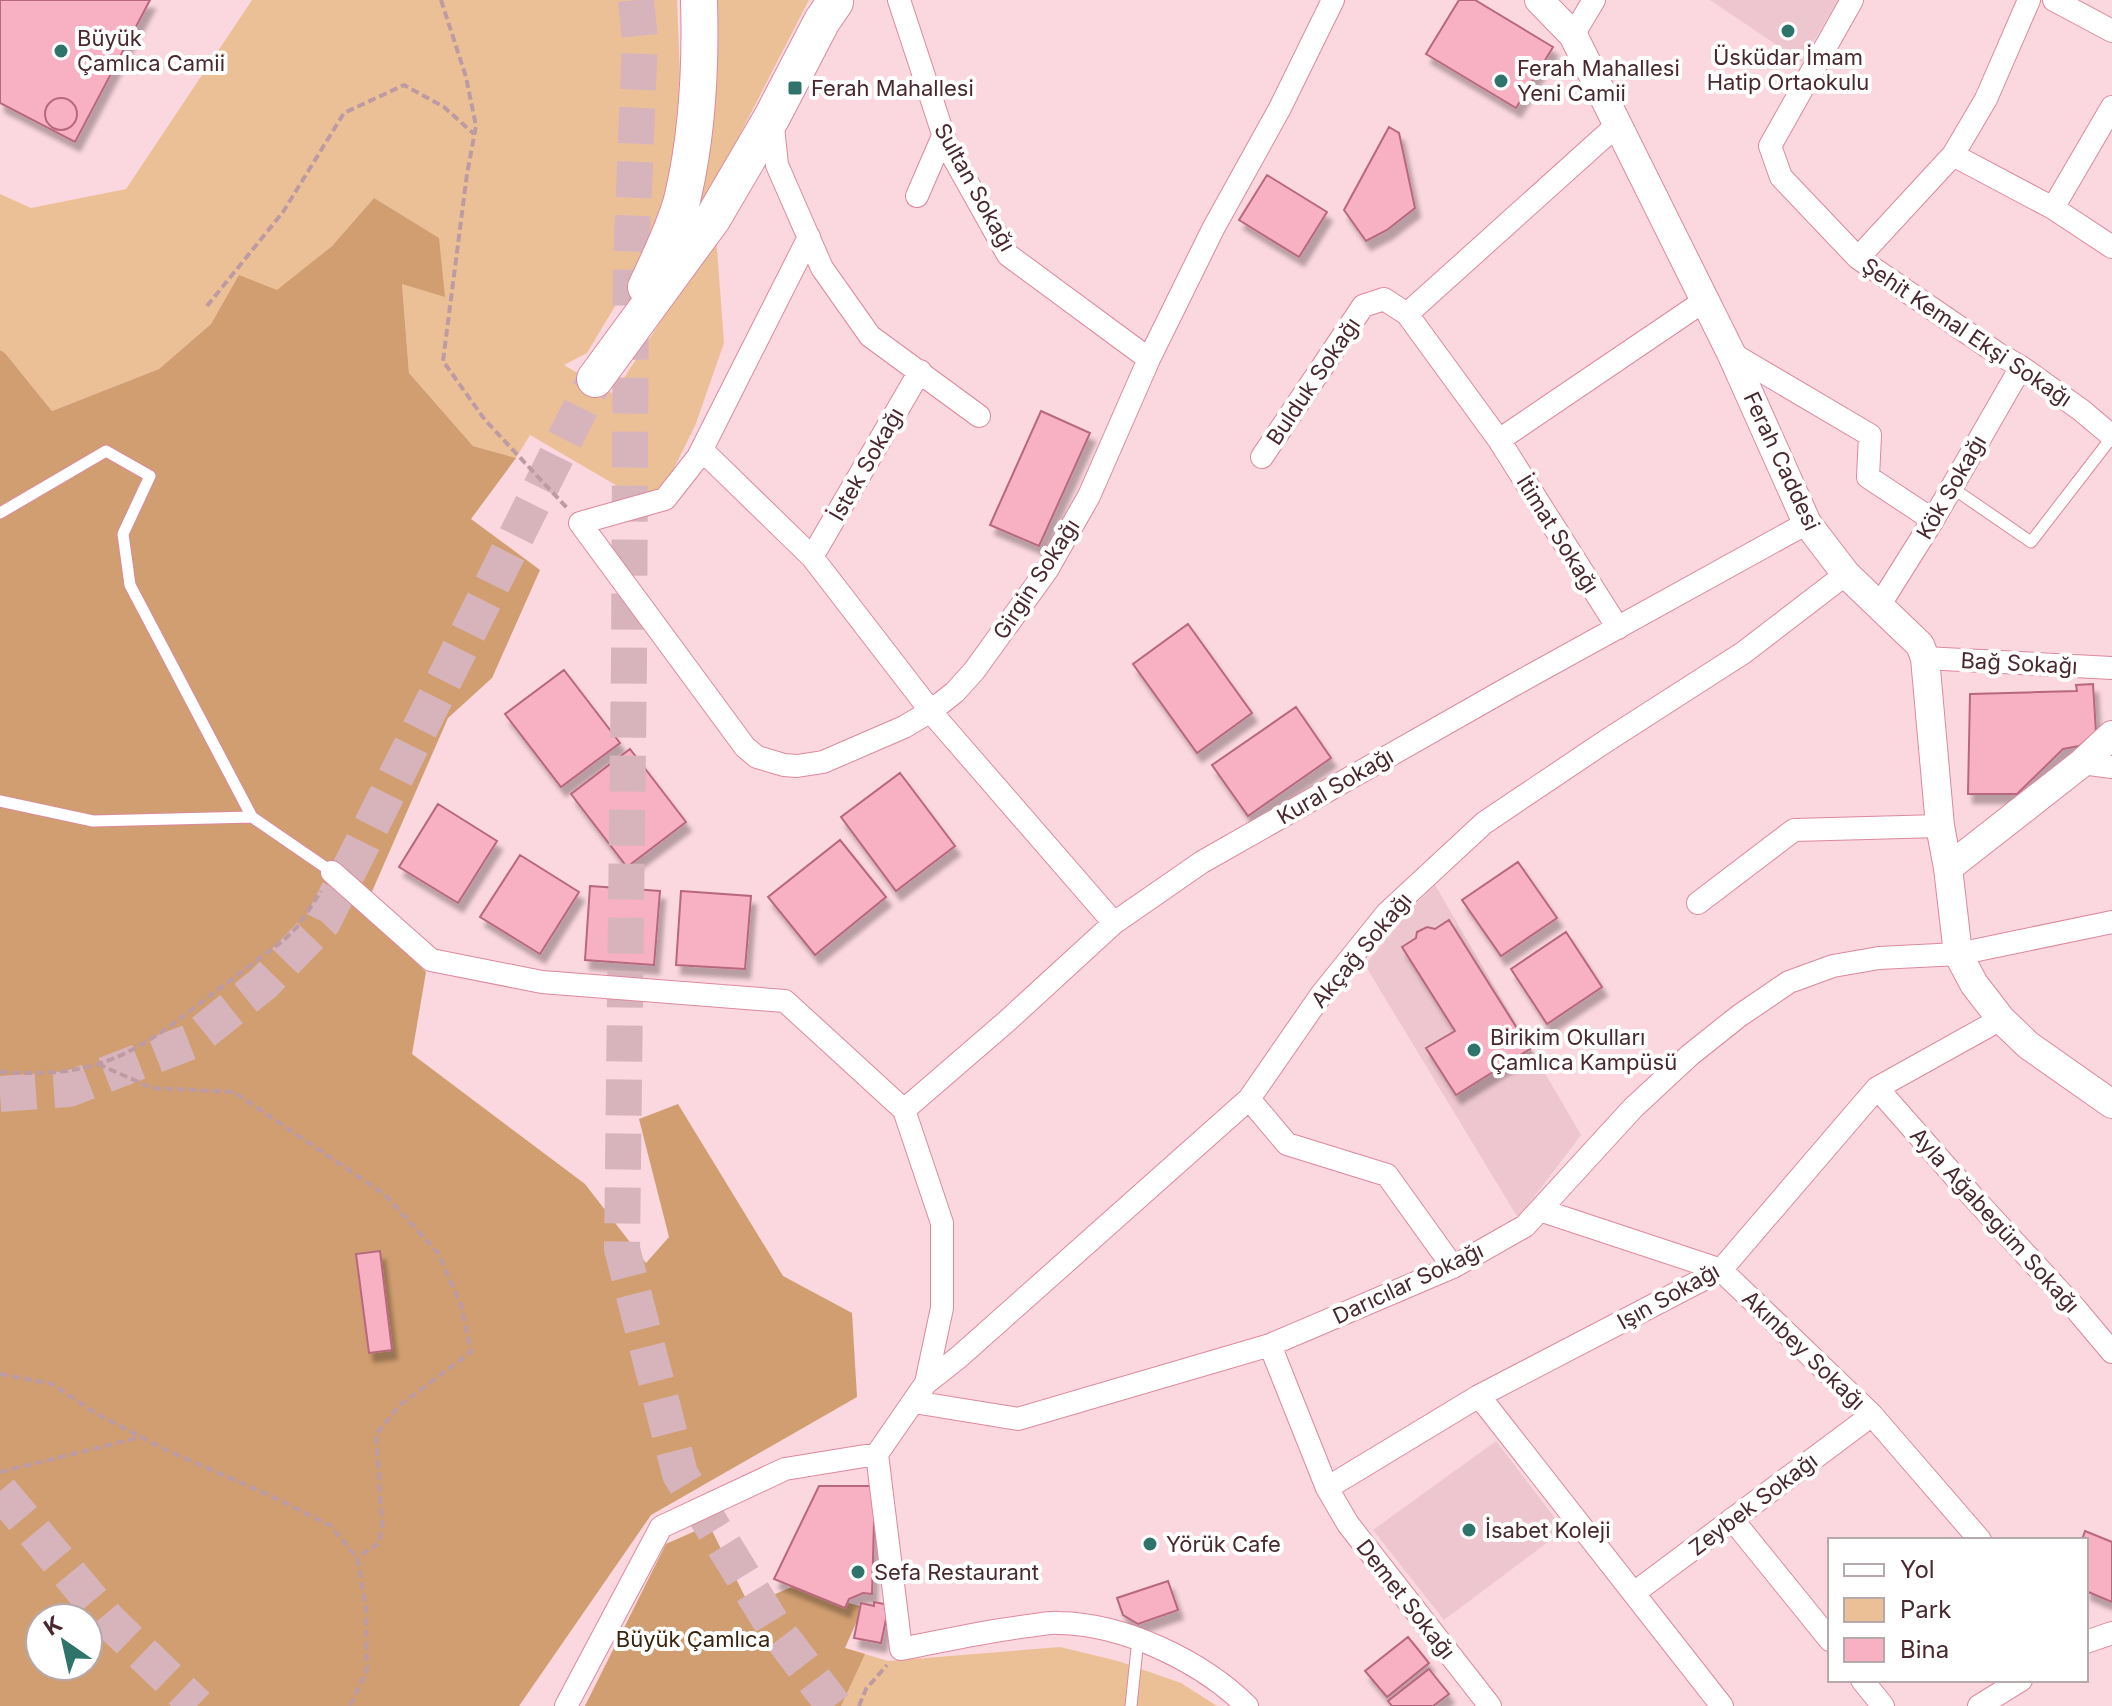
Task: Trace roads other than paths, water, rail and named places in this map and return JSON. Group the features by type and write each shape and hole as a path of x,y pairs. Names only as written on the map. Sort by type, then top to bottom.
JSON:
{"main road":[{"path":"699,0 700,59 695,135 682,199 654,272 595,379 713,218 772,117 831,1"}],"street":[{"name":"Sultan Sokağı","path":"899,0 943,136 1008,255 1149,359"},
{"name":"Girgin Sokağı","path":"702,450 665,499 580,523 745,747 757,757 784,765 810,765 904,727 931,711 955,692 974,671 1047,570 1089,496 1149,359 1333,0"},
{"name":"Ferah Caddesi","path":"1539,0 1573,35 1731,353 1807,523 1846,574 1920,645 1925,658"},
{"path":"1573,35 1594,0"},
{"name":"Şehit Kemal Ekşi Sokağı","path":"1852,0 1770,146 1781,177 1858,258 2021,367 2081,410 2112,437"},
{"path":"1858,258 1953,155 1986,99 2029,0"},
{"path":"2054,0 2112,31"},
{"path":"2053,208 2112,107"},
{"path":"772,117 777,165 822,268 870,336 979,416"},
{"path":"1407,314 1617,125"},
{"path":"917,196 943,136"},
{"path":"1953,155 2053,208 2112,247"},
{"path":"809,237 702,450 812,557 931,711 1114,923"},
{"name":"Bulduk Sokağı","path":"1262,457 1363,306 1384,299 1407,314"},
{"path":"1499,440 1704,301"},
{"name":"İtimat Sokağı","path":"1407,314 1499,440 1618,628"},
{"path":"1731,353 1870,435 1868,477 1933,520"},
{"name":"Kök Sokağı","path":"1879,606 1933,520 2021,367"},
{"name":"İstek Sokağı","path":"812,557 920,371"},
{"name":"Kural Sokağı","path":"904,1110 1114,923 1202,862 1807,523"},
{"name":"Akçağ Sokağı","path":"926,1383 1249,1099 1321,995 1387,913 1484,823 1743,653 1846,574"},
{"path":"1925,658 1940,826 1958,954 1974,984 2001,1019 2028,1045 2112,1104"},
{"name":"Bağ Sokağı","path":"1925,658 2112,668"},
{"path":"1948,868 2082,763 2112,735"},
{"path":"2082,763 2112,767"},
{"path":"1698,903 1794,830 1940,826"},
{"path":"332,872 431,960 542,982 785,1001 904,1110 942,1223 942,1308 926,1383 877,1454 901,1649 1008,1628 1058,1623 1097,1627 1138,1639 1176,1656 1235,1694 1247,1706"},
{"name":"Darıcılar Sokağı","path":"914,1402 1018,1419 1270,1345 1453,1267 1525,1226 1633,1108 1678,1066 1739,1016 1789,982 1833,966 1879,958 1958,954 2112,922"},
{"name":"Işın Sokağı","path":"1327,1488 1479,1396 1721,1270 1877,1088 2001,1019"},
{"name":"Ayla Ağabegüm Sokağı","path":"1877,1088 2112,1352"},
{"path":"1249,1099 1287,1144 1387,1175 1453,1267"},
{"name":"Akınbey Sokağı","path":"1540,1210 1721,1270 1872,1415 1978,1538"},
{"name":"Demet Sokağı","path":"1270,1345 1327,1488 1348,1524 1490,1706"},
{"path":"1479,1396 1722,1706"},
{"name":"Zeybek Sokağı","path":"1634,1593 1872,1415"},
{"path":"566,1706 661,1527 785,1469 877,1454"},
{"path":"1732,1519 1828,1638"},
{"path":"2088,1641 2112,1633"},
{"path":"1864,1682 1883,1706"},
{"path":"1979,1706 2018,1682"}],"lane":[{"path":"1951,487 2031,542 2112,437"},
{"path":"0,513 106,451 150,476 123,534 130,585 252,817 332,872"},
{"path":"0,801 93,821 252,817"},
{"path":"1131,1706 1138,1639"}],"tunnel":[{"path":"636,0 640,39 631,264 622,1249 680,1474 774,1627 834,1706"},
{"path":"0,1094 69,1089 192,1041 264,983 323,922 595,379"},
{"path":"0,1491 108,1620 197,1706"}],"place":[{"name":"Üsküdar İmam Hatip Ortaokulu","path":"1788,31"},
{"name":"Büyük Çamlıca Camii","path":"61,51"},
{"name":"Ferah Mahallesi Yeni Camii","path":"1501,81"},
{"name":"Ferah Mahallesi","path":"795,88"},
{"name":"Birikim Okulları Çamlıca Kampüsü","path":"1474,1050"},
{"name":"İsabet Koleji","path":"1469,1530"},
{"name":"Yörük Cafe","path":"1150,1544"},
{"name":"Sefa Restaurant","path":"858,1572"}],"park label":[{"name":"Büyük Çamlıca","path":"693,1639"}]}
